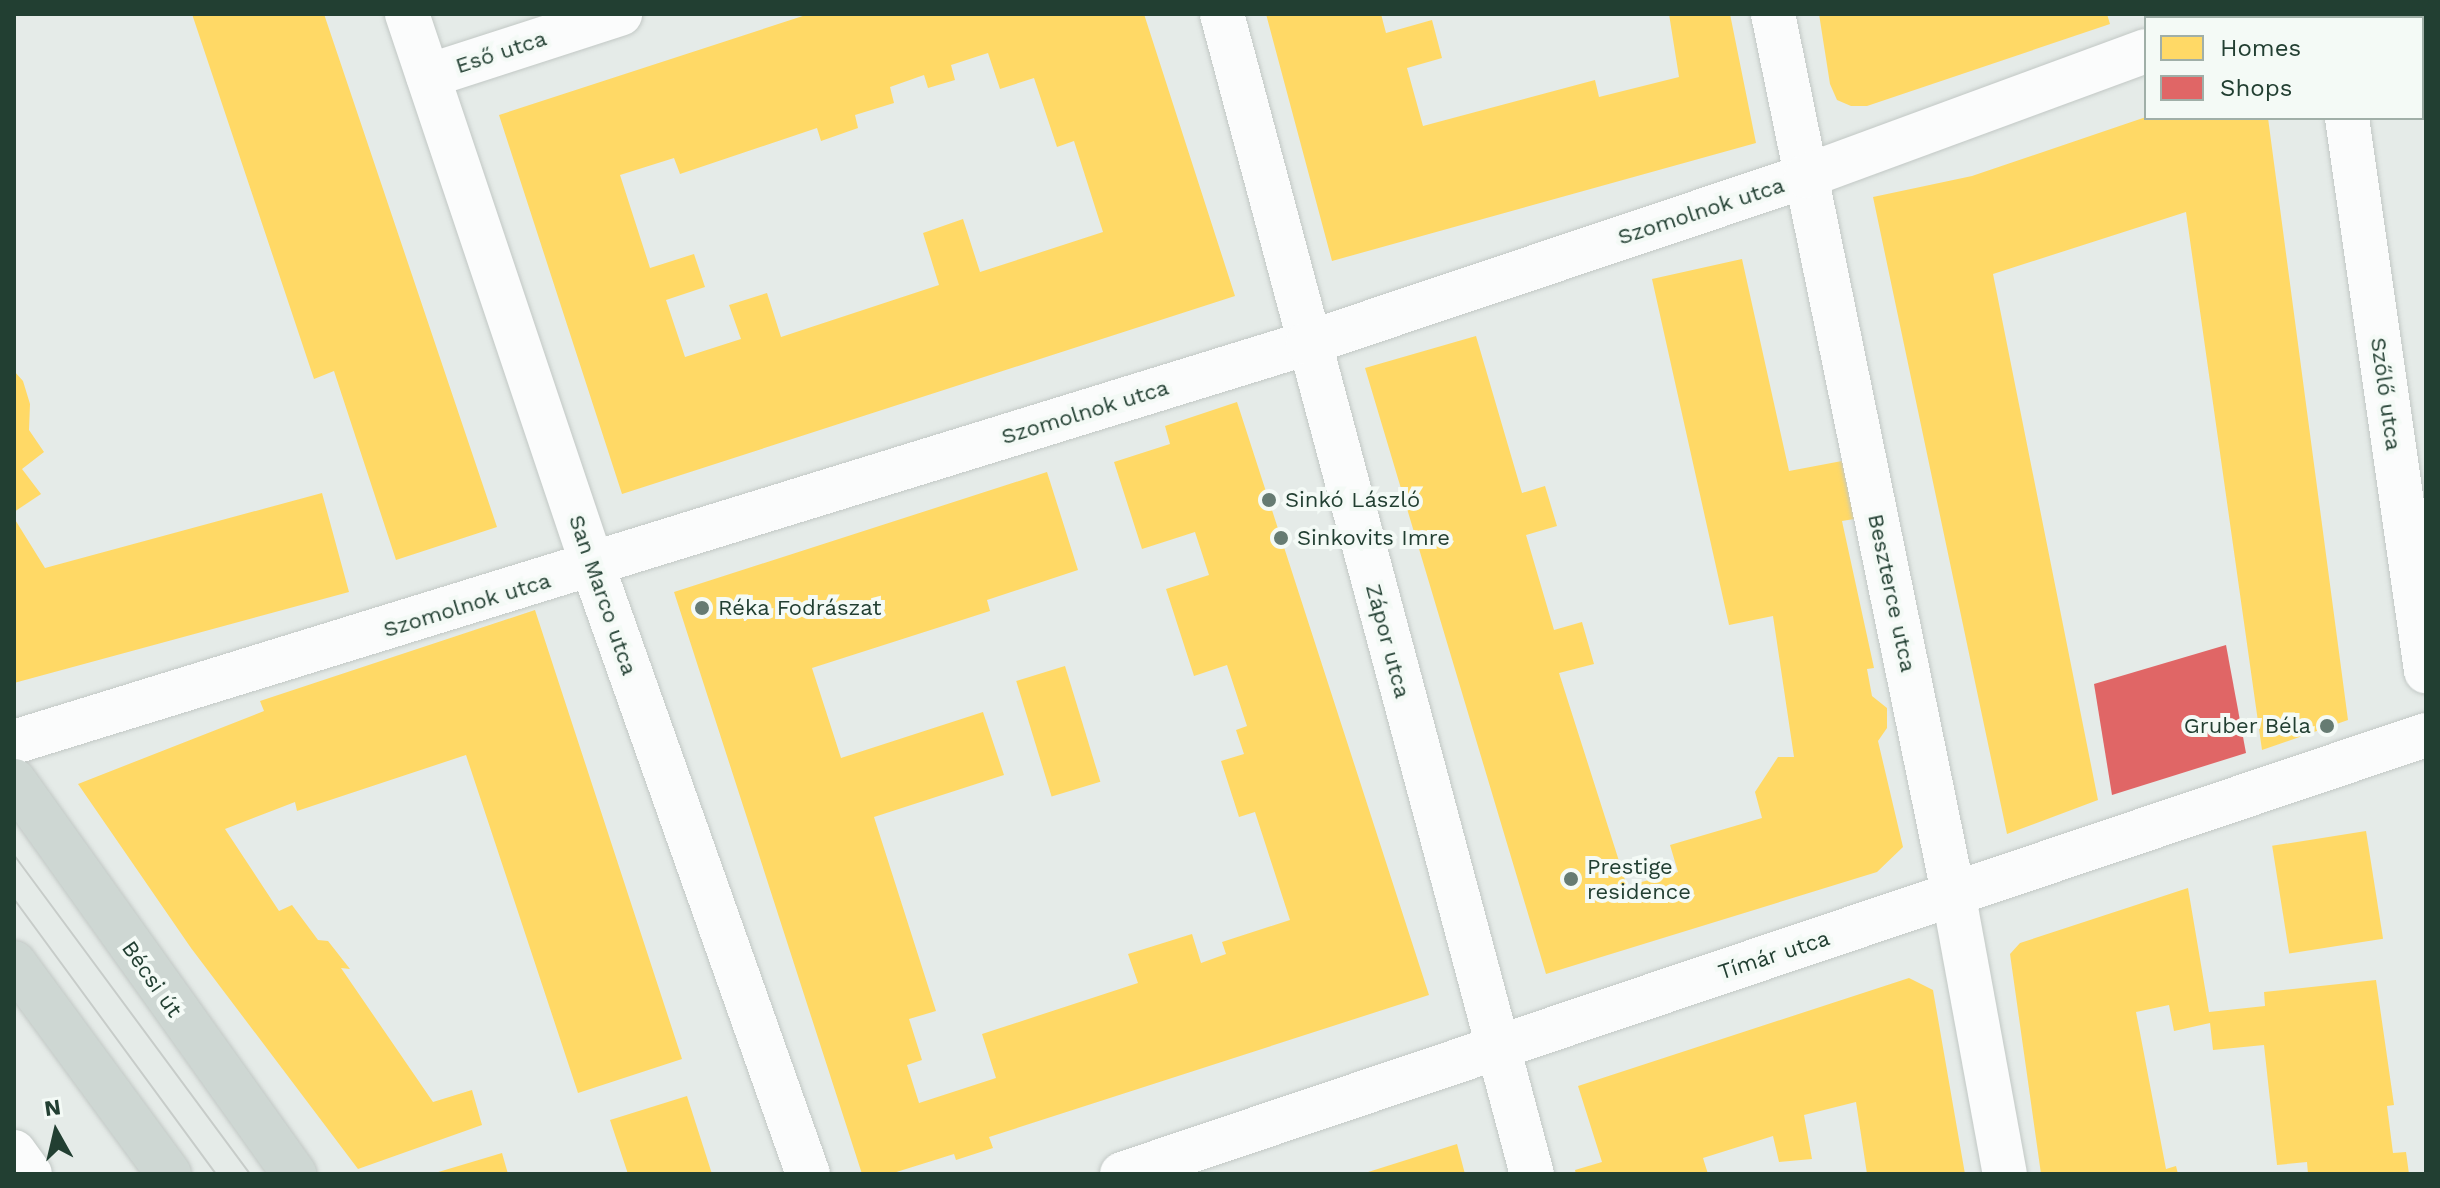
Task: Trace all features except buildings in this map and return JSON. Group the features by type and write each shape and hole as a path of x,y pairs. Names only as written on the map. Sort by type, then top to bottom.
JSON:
{"main road":[{"name":"Bécsi út","path":"14,781 294,1174"},
{"path":"14,963 169,1174"}],"street":[{"name":"San Marco utca","path":"407,14 593,567 808,1174"},
{"name":"Eső utca","path":"428,76 620,14"},
{"name":"Zápor utca","path":"1222,14 1532,1174"},
{"name":"Beszterce utca","path":"1773,14 1954,897 2005,1174"},
{"name":"Szomolnok utca","path":"14,742 593,567 1308,343 1806,176 2144,52"},
{"name":"Szőlő utca","path":"2347,120 2426,671"},
{"name":"Tímár utca","path":"1122,1174 1496,1044 1954,897 2426,735"},
{"path":"14,1152 30,1174"}],"tram line":[{"path":"14,855 250,1174"},
{"path":"14,899 216,1174"}],"place":[{"name":"Sinkó László","path":"1269,500"},
{"name":"Sinkovits Imre","path":"1281,538"},
{"name":"Réka Fodrászat","path":"702,608"},
{"name":"Gruber Béla","path":"2327,726"},
{"name":"Prestige residence","path":"1571,879"}]}
